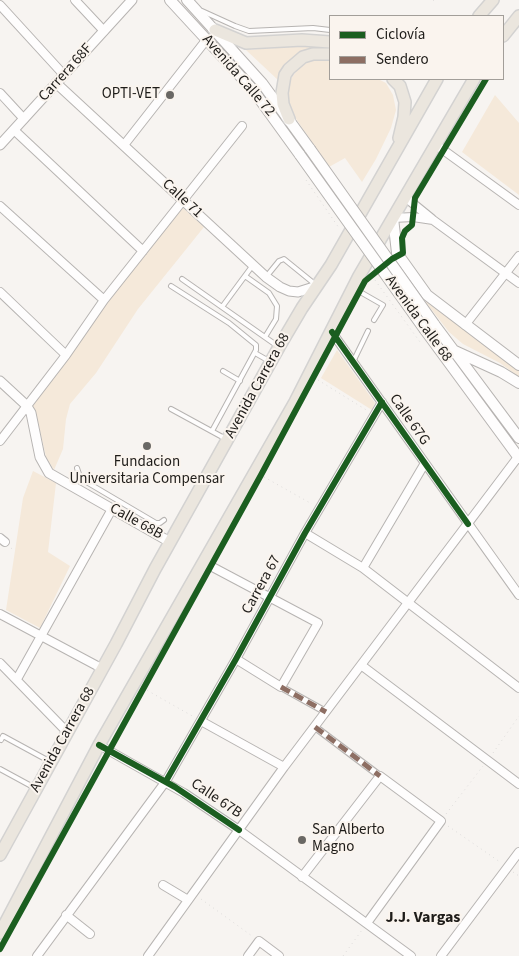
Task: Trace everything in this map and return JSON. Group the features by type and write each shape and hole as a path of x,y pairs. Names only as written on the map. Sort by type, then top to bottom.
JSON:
{"main road":[{"name":"Avenida Calle 72","path":"170,0 258,96 300,155"},
{"path":"479,15 493,0"},
{"name":"Avenida Calle 72","path":"190,2 262,82 310,149"},
{"path":"504,35 519,16"},
{"path":"215,30 246,43 310,40 329,42"},
{"path":"289,119 283,104 282,93 285,75 303,57 313,54 329,54"},
{"path":"394,80 400,86 405,102 404,116 396,150"},
{"name":"Avenida Carrera 68","path":"0,854 170,542 204,473 228,440 279,347 346,238 437,80"},
{"path":"0,933 99,745 295,402 331,331 356,290 405,197 473,80"},
{"name":"Avenida Calle 68","path":"310,149 434,324 519,438"},
{"name":"Avenida Calle 68","path":"300,155 425,334 519,457"},
{"path":"394,218 396,247 402,261 427,295 519,365"},
{"path":"454,351 501,372 519,383"}],"street":[{"path":"75,0 104,31"},
{"name":"Carrera 68F","path":"0,145 132,0"},
{"path":"0,5 64,75"},
{"path":"124,145 207,39"},
{"name":"Calle 71","path":"56,83 266,277 288,291 304,291 317,286"},
{"path":"0,93 24,119"},
{"path":"0,441 66,355 104,300 242,126"},
{"path":"14,130 144,251"},
{"path":"435,144 519,205"},
{"path":"405,197 519,283"},
{"path":"0,206 104,300"},
{"path":"394,218 413,217 433,220"},
{"path":"465,325 519,256"},
{"path":"0,292 66,355"},
{"name":"Calle 67G","path":"331,331 519,596"},
{"path":"0,381 26,405"},
{"name":"Carrera 67","path":"37,956 166,781 319,508 382,402"},
{"name":"Calle 68B","path":"26,405 33,420 40,457 49,473 170,542"},
{"path":"148,956 284,767 519,457"},
{"path":"363,568 425,463"},
{"path":"17,680 112,509"},
{"path":"305,533 363,568 519,688"},
{"path":"203,562 318,623 281,687"},
{"path":"0,614 102,669"},
{"path":"236,659 326,712"},
{"path":"0,664 67,732"},
{"path":"361,665 519,784"},
{"path":"201,721 284,767"},
{"path":"314,727 441,821 367,923"},
{"name":"Calle 67B","path":"99,745 166,781 239,830 410,956"},
{"path":"302,877 380,776"},
{"path":"441,956 519,852"},
{"path":"162,885 190,896"},
{"path":"66,915 90,934"},
{"path":"248,956 259,941 280,956"}],"lane":[{"path":"190,2 235,26 249,31 313,28 329,30"},
{"path":"266,277 279,260 284,259 317,286"},
{"path":"222,307 253,265"},
{"path":"244,276 269,293 277,306 276,319 265,337"},
{"path":"182,279 279,347"},
{"path":"171,286 229,323 256,345 240,381 212,431"},
{"path":"356,290 383,305 374,320"},
{"path":"353,362 368,331"},
{"path":"254,353 271,362"},
{"path":"224,371 240,381"},
{"path":"171,409 228,440"},
{"path":"77,468 81,479 88,484 156,522 160,523 164,520"},
{"path":"83,493 88,484"},
{"path":"95,500 100,490"},
{"path":"1,740 3,736 51,762"},
{"path":"0,769 36,789"}],"path":[{"path":"309,178 306,180 346,238"},
{"path":"356,290 380,268"},
{"path":"371,276 420,342 425,334"},
{"path":"309,385 318,369"},
{"path":"313,377 373,415"},
{"path":"256,483 265,467"},
{"path":"261,475 319,508"},
{"path":"139,696 148,680"},
{"path":"144,688 201,721"},
{"path":"519,716 441,821 519,876"},
{"path":"190,896 259,941"},
{"path":"343,956 367,923"}],"shaded area":[{"path":"305,46 327,48 312,49 283,71 278,80 246,50"},
{"path":"320,58 329,60 329,80 380,80 386,83 393,95 396,110 391,128 362,182 345,158 329,167 292,113 287,98 288,83 297,70 309,61"},
{"path":"495,95 519,123 519,195 462,152"},
{"path":"183,208 204,227 138,309 96,373 70,404 66,419 63,449 54,470 46,457 37,418 30,404 106,301"},
{"path":"424,300 519,371 519,377 500,363 463,344 449,332"},
{"path":"337,350 375,403 372,410 321,378"},
{"path":"33,471 56,483 48,552 70,566 40,628 6,610 23,498"}],"marked path":[{"path":"281,687 326,712"},
{"path":"315,727 380,776"}],"cycle path":[{"path":"0,949 261,475 365,281 392,259 403,253 402,238 405,231 412,225 415,198 485,80"},
{"path":"332,332 468,524"},
{"path":"166,781 305,533 382,402"},
{"path":"99,745 175,787 239,830"}],"place":[{"name":"OPTI-VET","path":"170,95"},
{"name":"Fundacion Universitaria Compensar","path":"147,446"},
{"name":"San Alberto Magno","path":"302,840"}],"district":[{"name":"J.J. Vargas","path":"423,918"}]}
